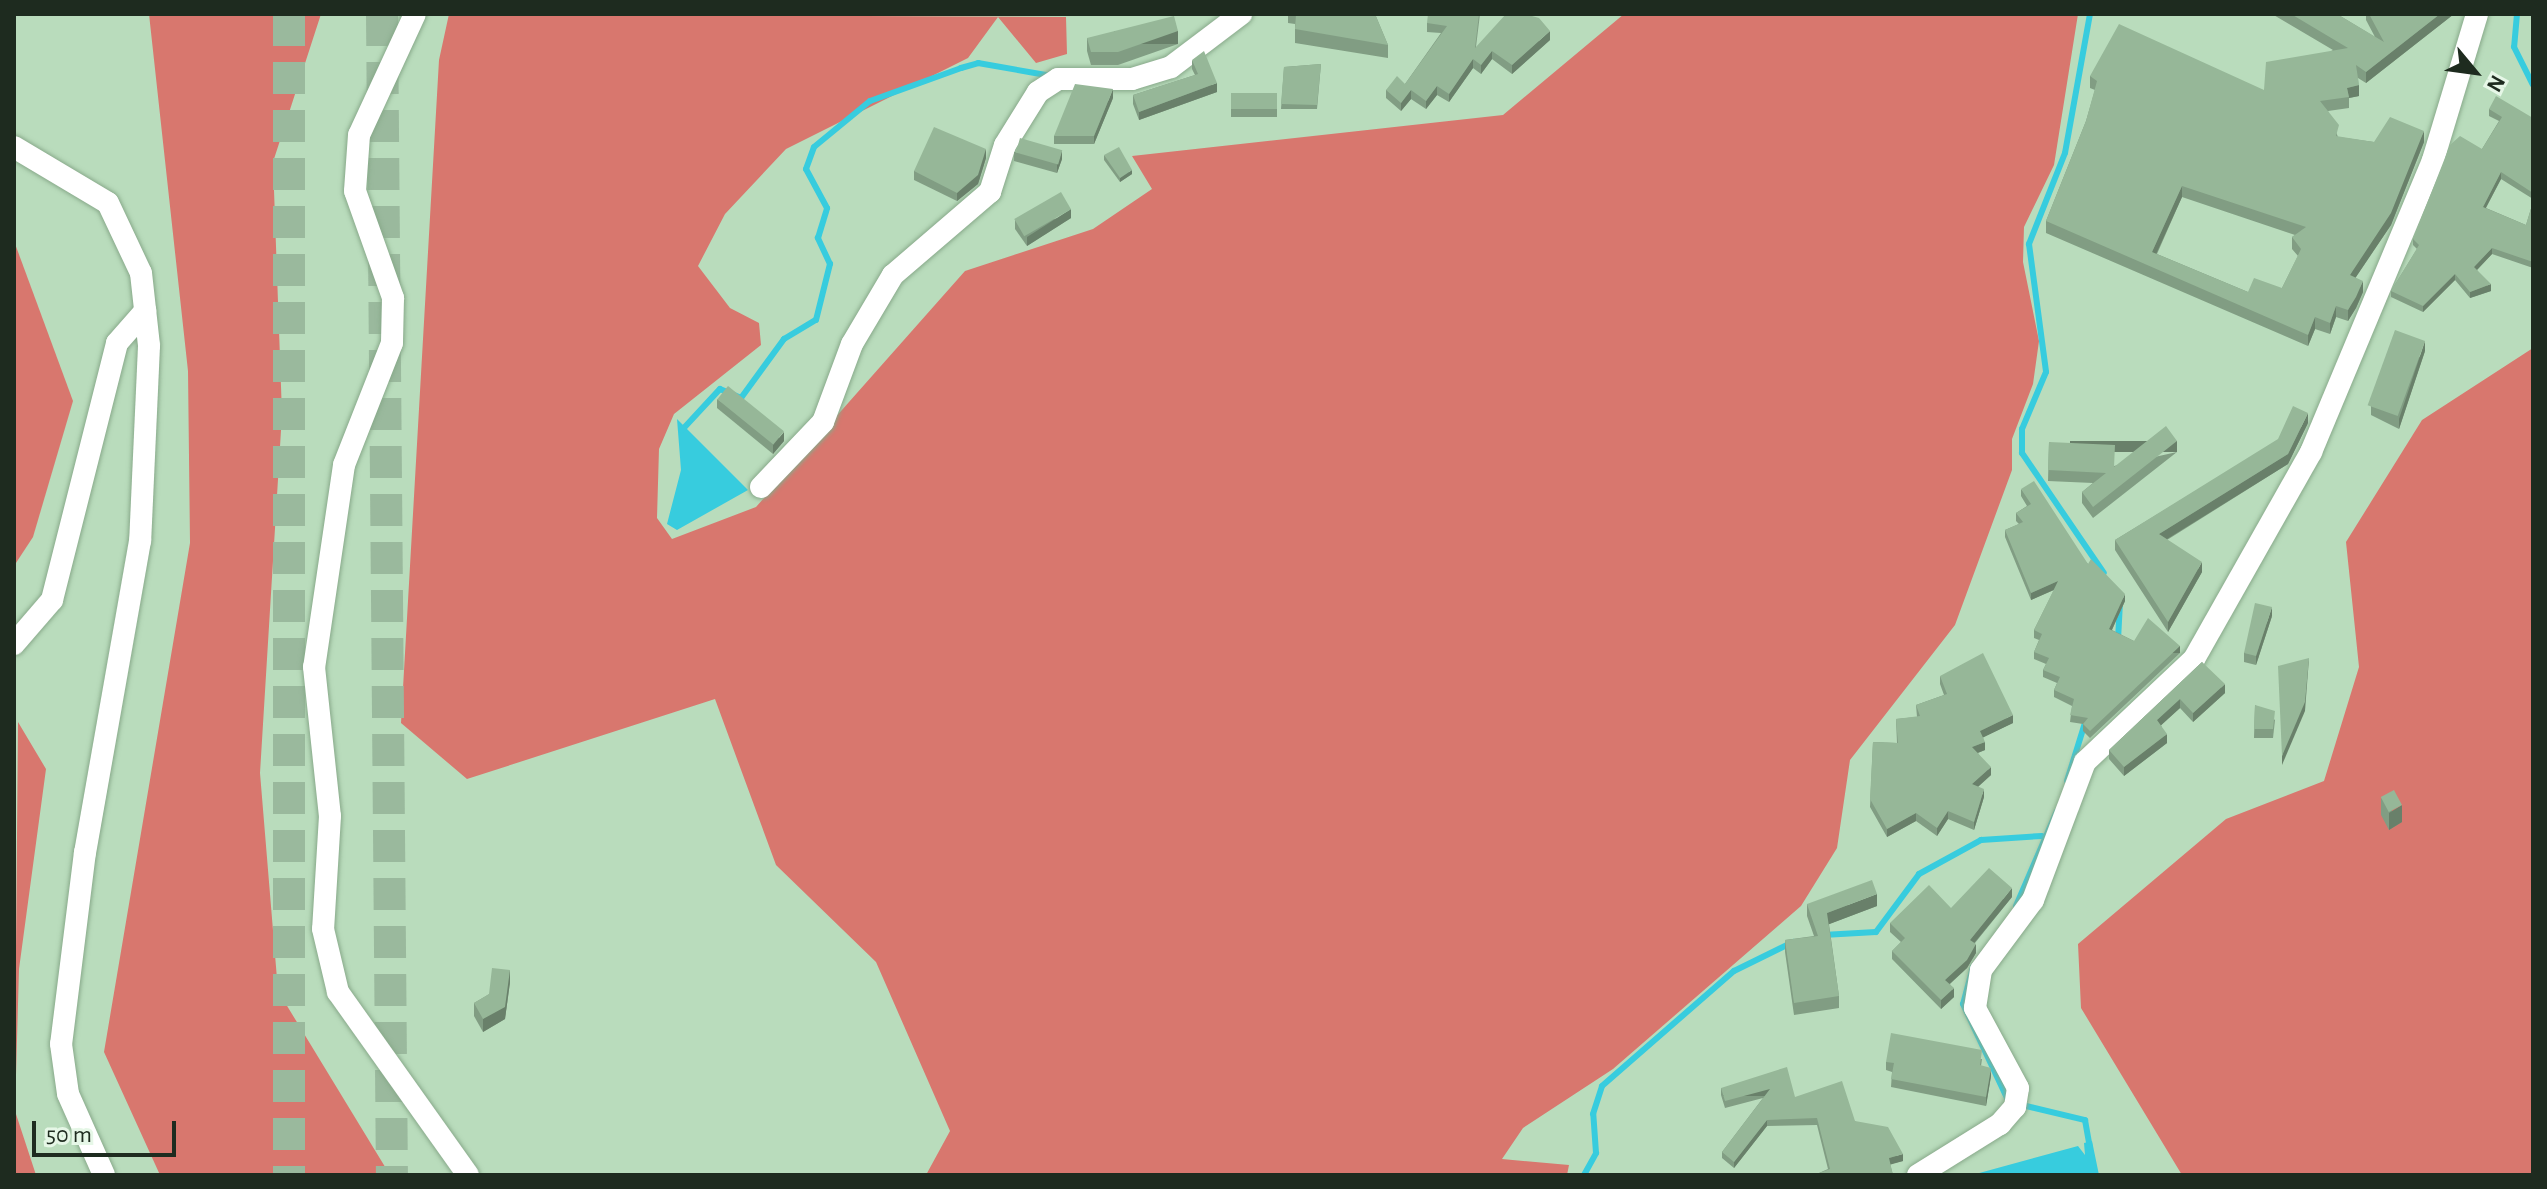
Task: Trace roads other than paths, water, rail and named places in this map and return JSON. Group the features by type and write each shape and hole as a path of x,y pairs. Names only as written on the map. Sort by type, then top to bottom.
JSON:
{"street":[{"path":"415,14 359,135 355,191 393,298 392,343 344,465 314,667 330,816 323,929 338,992 468,1175"},
{"path":"761,487 823,422 852,344 893,275 990,192 1005,145 1038,92 1058,79 1132,79 1171,67 1241,14"},
{"path":"1918,1175 2000,1124 2016,1101 1980,1028 1974,991 1981,970 2033,900 2085,762 2194,659 2311,452 2433,160 2477,14"},
{"path":"14,147 108,203 141,273 145,311 152,406 142,526 85,852 61,1044 68,1094 104,1175"},
{"path":"14,644 52,600 117,343 145,311"}],"water":[{"path":"677,419 748,490 677,530 667,524 681,470"},
{"path":"2092,1141 2099,1175 1972,1175 2078,1146 2085,1155 2084,1143"}],"waterway":[{"path":"2090,14 2065,153 2029,244 2046,372 2022,429 2022,453 2104,573"},
{"path":"2517,14 2514,47 2533,85"},
{"path":"682,430 720,389 741,398 784,339 816,320 830,264 818,238 827,208 806,169 814,147 870,101 961,68 978,63 1046,75"},
{"path":"2118,640 2120,604"},
{"path":"2067,781 2085,723"},
{"path":"2016,906 2057,811"},
{"path":"1823,935 1876,932 1919,874 1981,840 2042,836"},
{"path":"1584,1175 1596,1153 1593,1114 1602,1086 1734,971 1793,942"},
{"path":"1973,967 1963,1004 2008,1100"},
{"path":"2022,1105 2085,1120 2090,1147"}],"tunnel":[{"path":"289,14 289,1175"},
{"path":"382,14 392,1175"}]}
